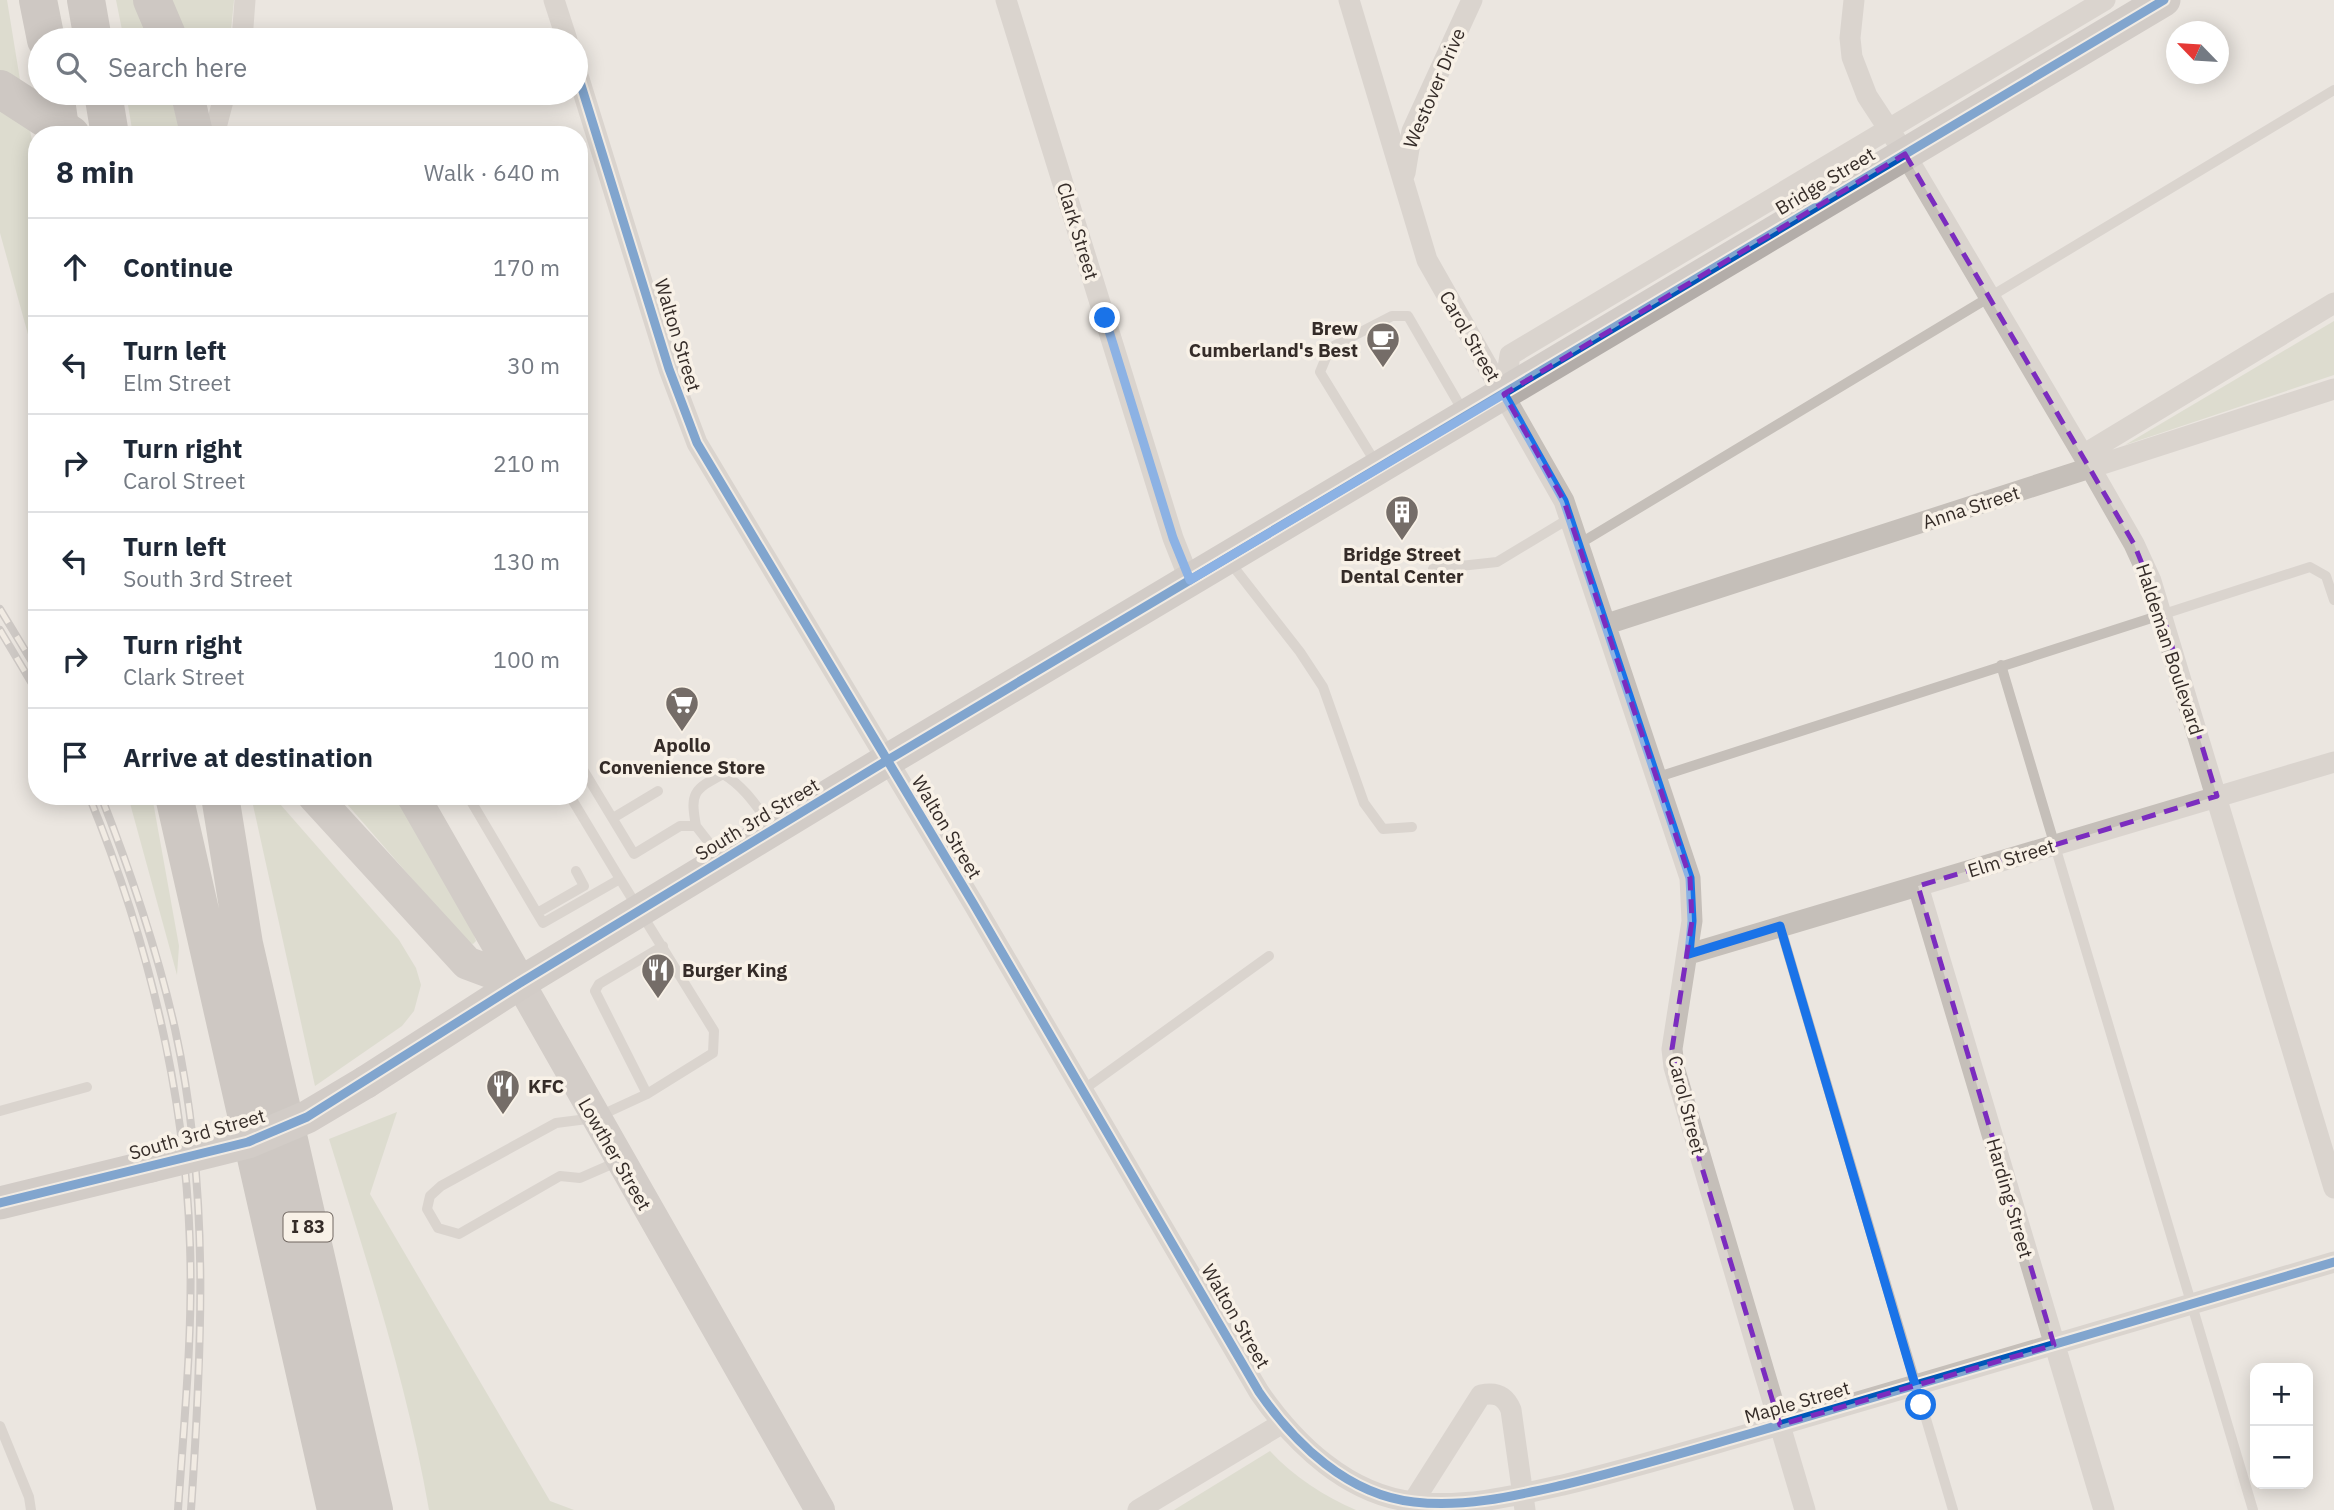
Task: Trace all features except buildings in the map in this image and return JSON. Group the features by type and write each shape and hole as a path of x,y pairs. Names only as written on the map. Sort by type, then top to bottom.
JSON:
{"highway":[{"path":"38,0 44,28"},
{"path":"86,0 91,28"},
{"path":"152,0 164,28"},
{"path":"0,89 57,126"},
{"path":"57,105 60,126"},
{"name":"I 83","path":"176,805 336,1510"},
{"name":"I 83","path":"221,805 244,944 374,1510"}],"main road":[{"name":"Bridge Street","path":"1504,394 1897,141 2164,0"},
{"path":"190,105 195,126"},
{"name":"South 3rd Street","path":"0,1203 248,1142 307,1117 520,983 886,761 1504,394"},
{"path":"322,805 467,963 520,983"},
{"name":"Lowther Street","path":"424,805 619,1161 820,1510"}],"street":[{"path":"243,28 245,0"},
{"path":"554,0 563,28"},
{"name":"Clark Street","path":"1006,0 1169,525 1190,580"},
{"name":"Carol Street","path":"1349,0 1427,260 1554,482 1570,517 1690,878 1692,921 1689,954 1681,984 1672,1049 1674,1067 1805,1510"},
{"name":"Westover Drive","path":"1404,177 1412,131 1472,0"},
{"name":"Haldeman Boulevard","path":"1854,0 1850,38 1852,57 1867,96 1897,141 2134,544 2162,613 2334,1188"},
{"name":"Bridge Street","path":"1897,141 2105,0"},
{"path":"216,126 222,105"},
{"name":"Walton Street","path":"587,105 669,369 697,443 1281,1424"},
{"name":"Anna Street","path":"2086,461 2334,303"},
{"name":"Anna Street","path":"1607,624 2086,461 2334,388"},
{"name":"Elm Street","path":"1689,954 2334,762"},
{"name":"Harding Street","path":"1918,886 2104,1510"},
{"name":"Maple Street","path":"1281,1424 1343,1476 1379,1493 1413,1502 1523,1502 1602,1475 2334,1262"},
{"path":"1413,1502 1481,1395 1491,1393 1504,1398 1511,1410 1523,1502"},
{"path":"1138,1510 1281,1424"}],"lane":[{"path":"1579,544 2334,90"},
{"path":"1379,468 1320,372 1330,348 1392,316 1408,316 1466,417"},
{"path":"1433,569 1497,562 1570,517"},
{"path":"1227,558 1300,652 1323,687 1364,803 1383,829 1412,827"},
{"path":"1655,778 2310,567 2326,576 2334,600"},
{"path":"2001,666 2253,1510"},
{"path":"723,860 696,826 692,800 699,787 723,775 736,782 773,830"},
{"path":"588,778 634,854 680,826 696,826"},
{"path":"613,818 658,791"},
{"path":"473,805 543,923 620,879"},
{"path":"575,805 715,1031 713,1053 647,1094 595,1118 556,1123 441,1186 430,1196 427,1209 438,1228 459,1234 560,1176 590,1175 619,1161"},
{"path":"537,913 584,886 576,872"},
{"path":"1780,926 1953,1510"},
{"path":"647,1094 595,992 599,984 663,946"},
{"path":"1083,1090 1269,956"},
{"path":"0,1111 87,1087"},
{"path":"0,1426 29,1497 31,1510"}],"highlighted area":[{"path":"1905,154 2134,544 2162,613 2217,796 1918,886 2054,1345 1780,1425 1683,1105 1672,1049 1692,921 1690,878 1564,501 1504,394"}],"green space":[{"path":"0,0 7,0 21,86 0,72"},
{"path":"116,0 137,0 148,28 122,28"},
{"path":"170,0 234,0 231,28 180,28"},
{"path":"128,105 173,105 179,126 132,126"},
{"path":"0,109 29,126 28,334 0,233"},
{"path":"2334,321 2334,375 2125,445"},
{"path":"130,805 154,805 179,946 177,975"},
{"path":"253,805 281,805 399,940 416,968 421,985 414,1011 402,1026 315,1086"},
{"path":"348,805 401,805 431,852 474,935 476,941 473,944 467,942"},
{"path":"397,1112 370,1194 550,1501 574,1510 429,1510 398,1369 329,1139"},
{"path":"1270,1451 1310,1485 1356,1510 1174,1510"}],"railway":[{"path":"0,609 28,655"},
{"path":"0,630 28,677"},
{"path":"92,805 129,904 159,1016 171,1073 187,1187 191,1278 178,1510"},
{"path":"104,805 142,911 168,999 186,1089 194,1149 200,1329 191,1510"}],"cycle path":[{"path":"0,1203 248,1142 307,1117 520,983 886,761 2164,0"},
{"path":"587,105 669,369 697,443 973,903 1259,1392 1306,1448 1345,1478 1367,1489 1414,1502 1489,1500 1545,1489 1898,1391 2334,1262"}],"place":[{"name":"Brew Cumberland's Best","path":"1383,369"},
{"name":"Bridge Street Dental Center","path":"1402,542"},
{"name":"Apollo Convenience Store","path":"682,733"},
{"name":"Burger King","path":"658,1000"},
{"name":"KFC","path":"503,1116"}],"route":[{"path":"1105,318 1173,538 1190,580 1504,394 1564,501 1607,624 1655,778 1690,878 1692,921 1689,954 1780,926 1921,1405"}]}
